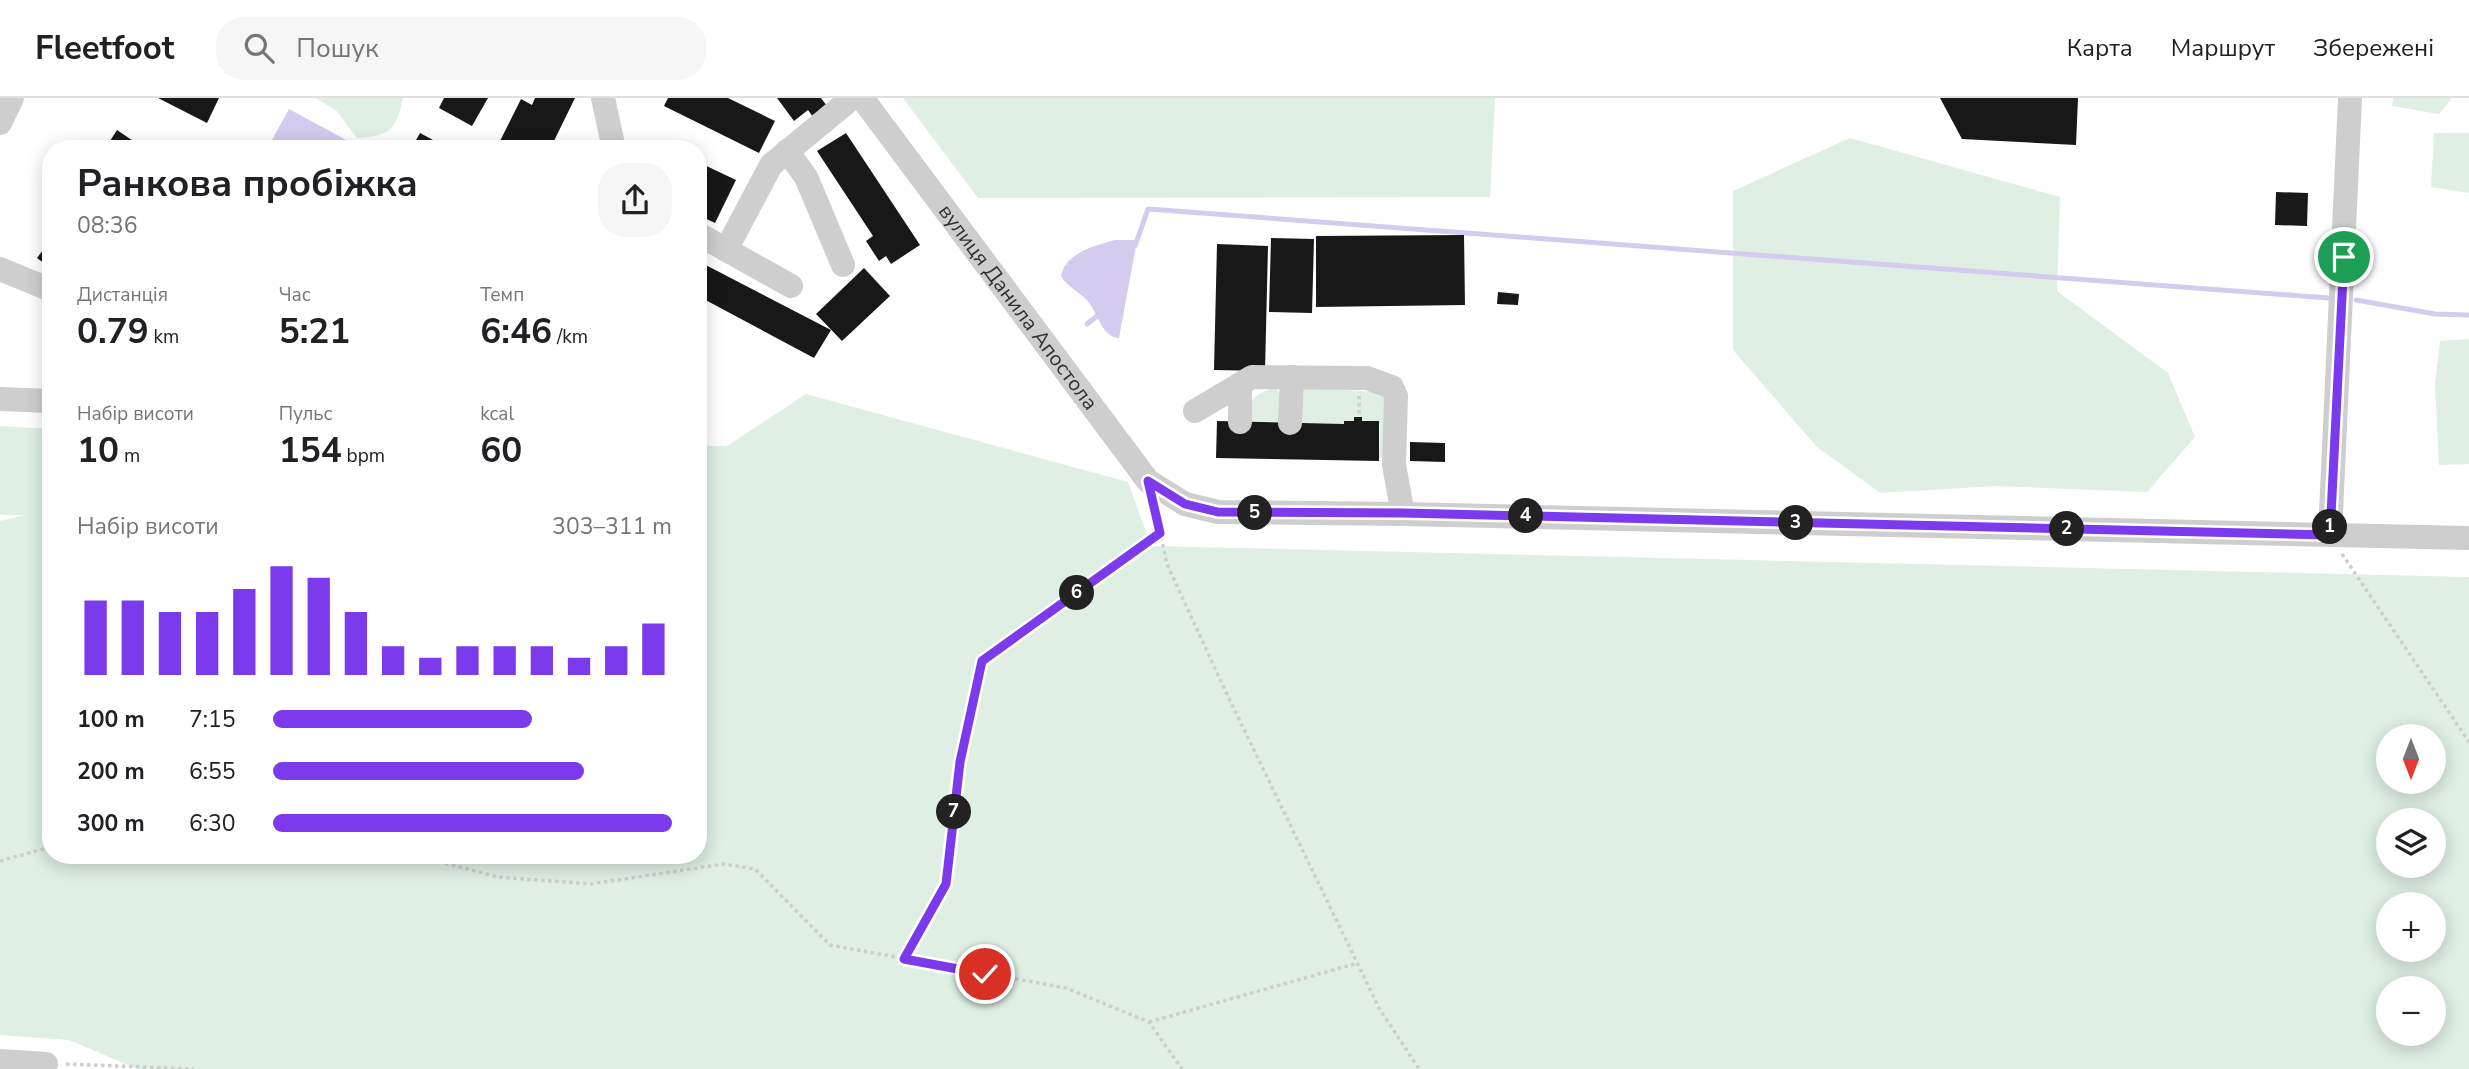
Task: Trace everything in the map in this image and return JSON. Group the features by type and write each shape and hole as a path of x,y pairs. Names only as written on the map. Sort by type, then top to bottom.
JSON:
{"street":[{"path":"0,123 12,98"},
{"path":"603,98 612,140"},
{"path":"726,250 771,165 852,98"},
{"name":"вулиця Данила Апостола","path":"862,98 1148,481 1185,504 1218,512 1403,513 2469,538"},
{"path":"2330,535 2350,98"},
{"path":"787,151 806,177 843,265"},
{"path":"707,239 791,286"},
{"path":"0,269 42,286"},
{"path":"1195,411 1252,376 1367,378 1392,387 1396,396 1394,465 1403,513"},
{"path":"1290,423 1292,377"},
{"path":"1240,384 1240,422"},
{"path":"0,399 42,401"},
{"path":"0,1061 46,1064"}],"path":[{"path":"1148,481 1167,564 1212,662 1379,1008 1419,1069"},
{"path":"904,959 946,884 960,762 982,661 1160,533"},
{"path":"2330,535 2469,742"},
{"path":"0,861 42,849"},
{"path":"448,864 498,877 591,884 724,864 755,869 830,945 1066,988 1149,1022 1182,1069"},
{"path":"1149,1022 1358,963"},
{"path":"46,1064 194,1069"}],"green space":[{"path":"315,98 403,98 398,117 390,129 377,135 357,138 336,110"},
{"path":"903,98 1495,98 1490,197 978,198"},
{"path":"2393,98 2452,98 2439,114 2392,106"},
{"path":"2434,133 2469,133 2469,193 2431,187"},
{"path":"1850,138 2060,197 2057,291 2168,373 2195,437 2147,492 1996,486 1880,493 1816,446 1733,350 1733,191"},
{"path":"2469,339 2469,464 2439,465 2435,384 2440,341"},
{"path":"1306,388 1382,392 1387,402 1387,458 1379,458 1380,425 1362,421 1361,417 1354,417 1354,421 1344,421 1344,424 1298,423 1300,392"},
{"path":"1270,389 1277,389 1281,396 1282,423 1245,422 1252,401"},
{"path":"806,394 1128,482 1151,546 2469,577 2469,1069 138,1069 69,1040 0,1035 0,521 25,515 0,515 0,426 42,428 42,864 707,864 707,446 727,446"}],"shaded area":[{"path":"289,109 346,140 272,140"},
{"path":"1115,240 1137,240 1119,338 1113,337 1105,330 1090,304 1061,276 1068,261 1082,251"}],"building":[{"path":"158,98 219,98 207,123"},
{"path":"444,98 488,98 472,126 439,108"},
{"path":"535,98 575,98 554,140 500,140 521,99 532,105"},
{"path":"668,98 728,98 775,121 759,153 664,106"},
{"path":"777,98 821,98 830,110 816,121 808,110 794,121"},
{"path":"1940,98 2078,98 2076,145 1962,139"},
{"path":"117,130 132,140 111,140"},
{"path":"420,133 433,140 416,140"},
{"path":"846,133 920,245 891,264 886,256 879,261 866,241 873,236 817,151"},
{"path":"707,166 736,180 715,223 707,219"},
{"path":"2276,192 2308,193 2307,226 2275,225"},
{"path":"1464,235 1465,305 1316,307 1316,236"},
{"path":"1271,238 1314,239 1312,313 1269,312"},
{"path":"1217,244 1268,246 1265,371 1214,370"},
{"path":"707,266 831,330 814,358 707,301"},
{"path":"864,268 890,296 842,341 816,314"},
{"path":"1498,292 1519,294 1518,305 1497,304"},
{"path":"1354,417 1362,417 1362,421 1379,421 1379,461 1216,458 1217,421 1344,424 1344,421 1354,421"},
{"path":"1410,442 1445,443 1445,462 1410,461"}],"waterway":[{"path":"1135,246 1148,209 2328,298"},
{"path":"2356,300 2435,314 2469,315"},
{"path":"1087,324 1101,313"}],"route":[{"path":"985,974 904,959 946,884 960,762 982,661 1160,533 1148,481 1185,504 1218,512 1403,513 2330,535 2344,257"}]}
